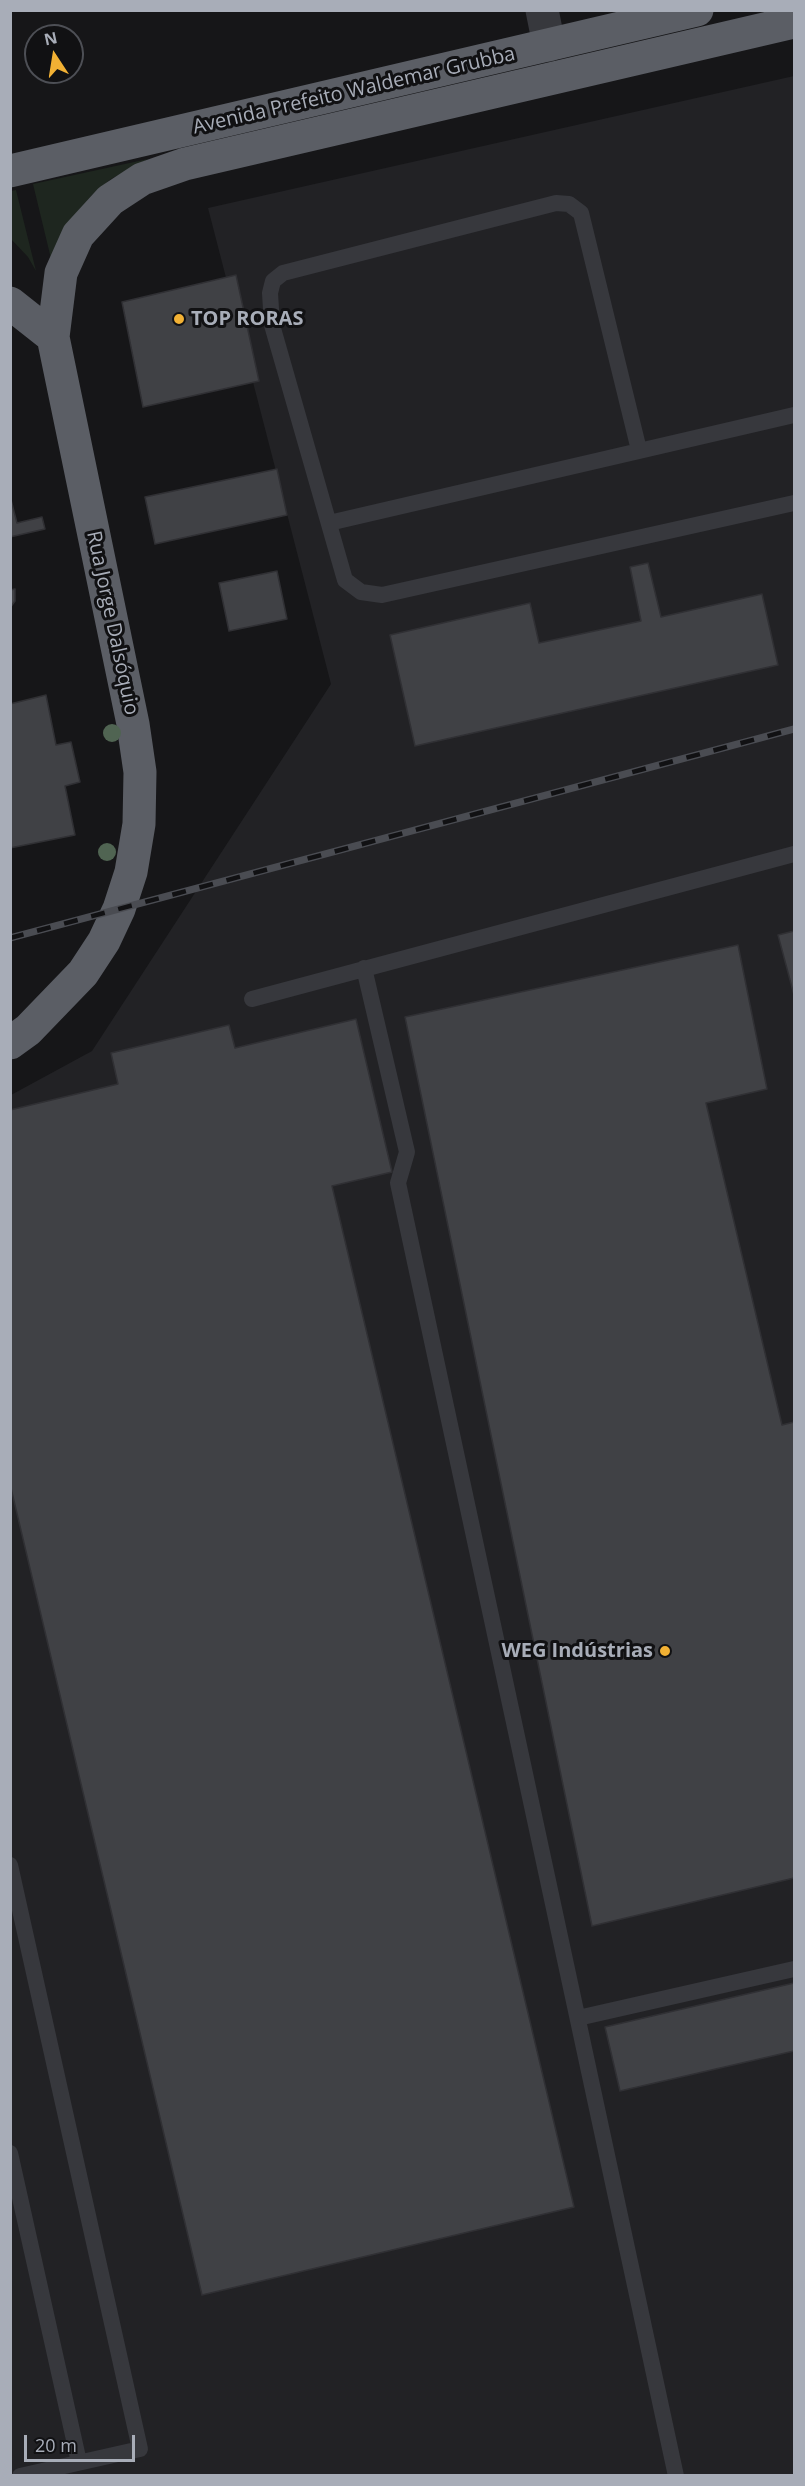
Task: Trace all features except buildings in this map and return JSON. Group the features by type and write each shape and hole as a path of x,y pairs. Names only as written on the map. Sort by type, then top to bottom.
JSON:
{"highway":[{"name":"Avenida Prefeito Waldemar Grubba","path":"10,171 696,10"},
{"name":"Avenida Prefeito Waldemar Grubba","path":"142,179 240,149 795,22"},
{"name":"Rua Jorge Dalsóquio","path":"10,1043 36,1022 83,973 104,941 119,909 131,872 139,824 140,772 127,693 53,337 61,273 78,234 110,200 142,179"},
{"path":"10,303 53,337"}],"street":[{"path":"542,10 549,45"}],"lane":[{"path":"639,450 581,213 569,204 556,204 284,273 273,281 270,293 272,325 345,580 361,592 382,595 795,503"},
{"path":"329,523 795,415"},
{"path":"252,999 795,854"},
{"path":"364,968 407,1152 398,1184 676,2475"},
{"path":"10,1865 140,2449 20,2475"},
{"path":"578,2018 795,1969"},
{"path":"10,2153 79,2462"}],"shaded area":[{"path":"794,76 794,2475 11,2476 11,1095 92,1051 331,684 208,208"},
{"path":"148,159 111,179 93,194 79,210 53,267 33,184"},
{"path":"16,190 36,271 28,257 11,239 11,191"}],"railway":[{"path":"10,938 794,729"}],"place":[{"name":"TOP RORAS","path":"179,319"},
{"name":"WEG Indústrias","path":"665,1651"}]}
